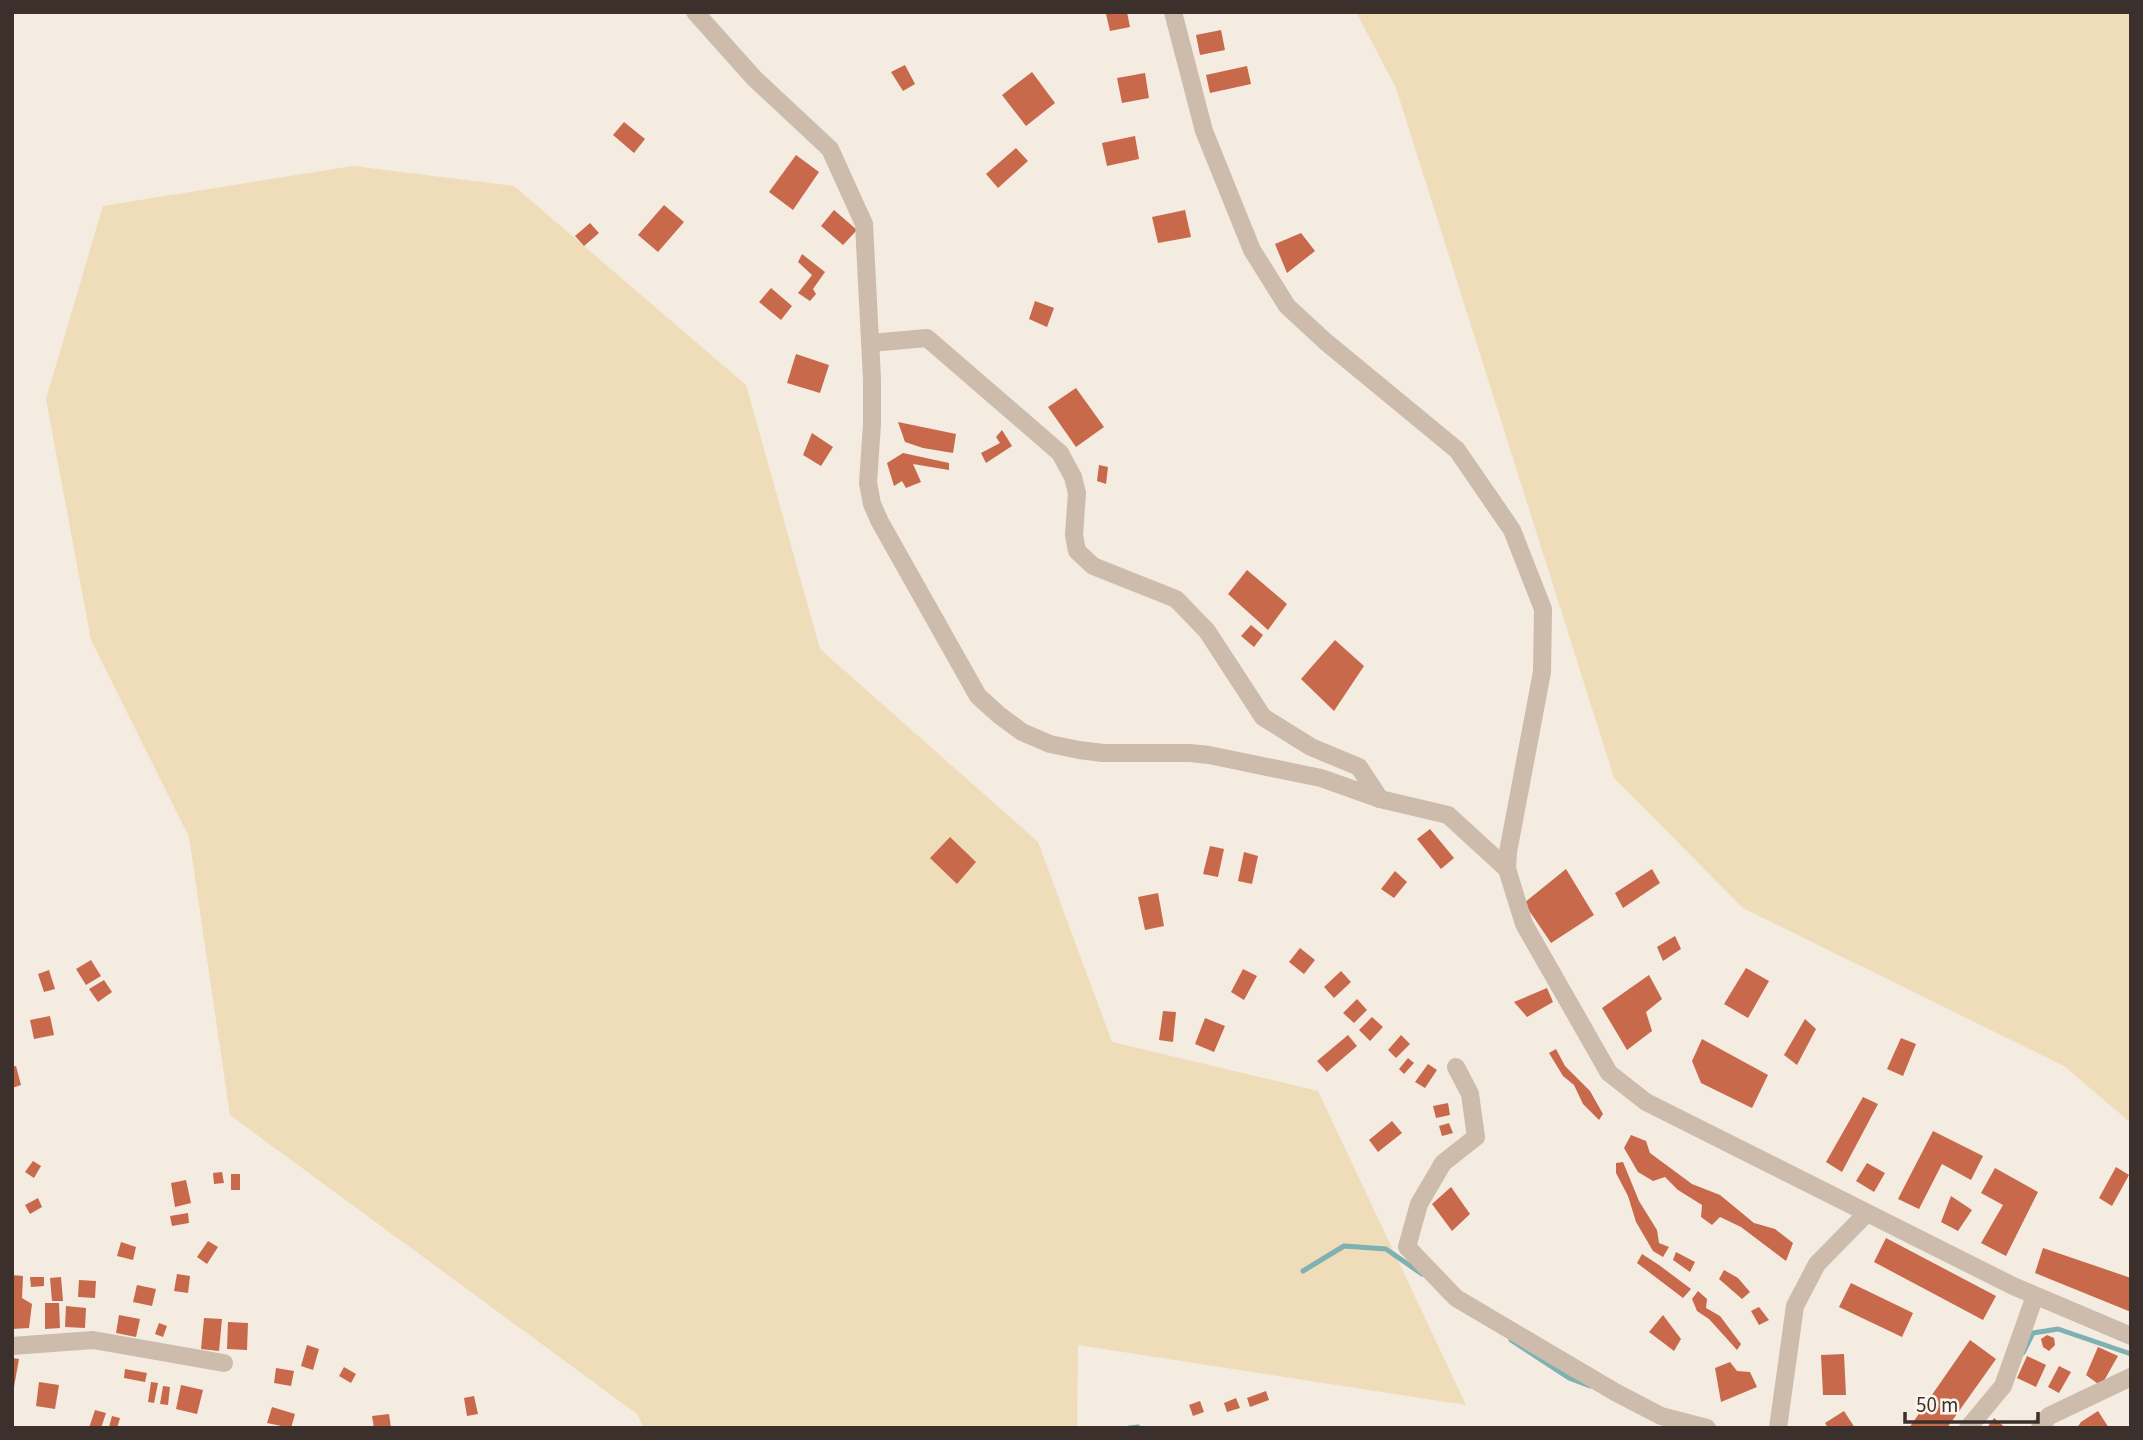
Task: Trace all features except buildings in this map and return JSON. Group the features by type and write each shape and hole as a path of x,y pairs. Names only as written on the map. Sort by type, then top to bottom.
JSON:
{"street":[{"path":"695,12 754,78 830,149 864,223 871,343 872,424 868,483 872,504 978,696 1022,732 1050,744 1079,750 1209,755 1321,778 1380,799 1448,816 1507,869"},
{"path":"1172,12 1204,131 1252,250 1287,306 1326,342 1457,450 1512,530 1543,609 1542,672 1507,869 1524,924 1609,1073 1646,1102 1866,1214 2035,1296 2131,1336"},
{"path":"871,343 927,338 1060,453 1073,477 1077,493 1074,535 1077,551 1093,566 1176,599 1207,631 1264,717 1311,747 1359,767 1380,799"},
{"path":"1456,1067 1470,1094 1476,1137 1443,1163 1419,1204 1407,1247 1457,1298 1615,1392 1659,1422 1707,1428"},
{"path":"1778,1428 1795,1306 1817,1264 1866,1214"},
{"path":"1968,1428 2003,1386 2035,1296"},
{"path":"12,1346 93,1340 224,1363"},
{"path":"2040,1428 2049,1416 2131,1377"}],"sand":[{"path":"1356,12 2131,12 2131,1123 2064,1066 1743,908 1614,778 1396,88"},
{"path":"353,166 514,186 746,385 820,649 1038,842 1112,1042 1318,1091 1466,1405 1078,1345 1077,1428 644,1428 637,1414 230,1115 189,837 91,640 46,399 103,206"}],"waterway":[{"path":"1303,1271 1344,1246 1386,1249 1422,1274"},
{"path":"2023,1353 2033,1333 2058,1329 2131,1354"},
{"path":"1511,1340 1569,1378 1590,1386"},
{"path":"1129,1428 1138,1427"}]}
